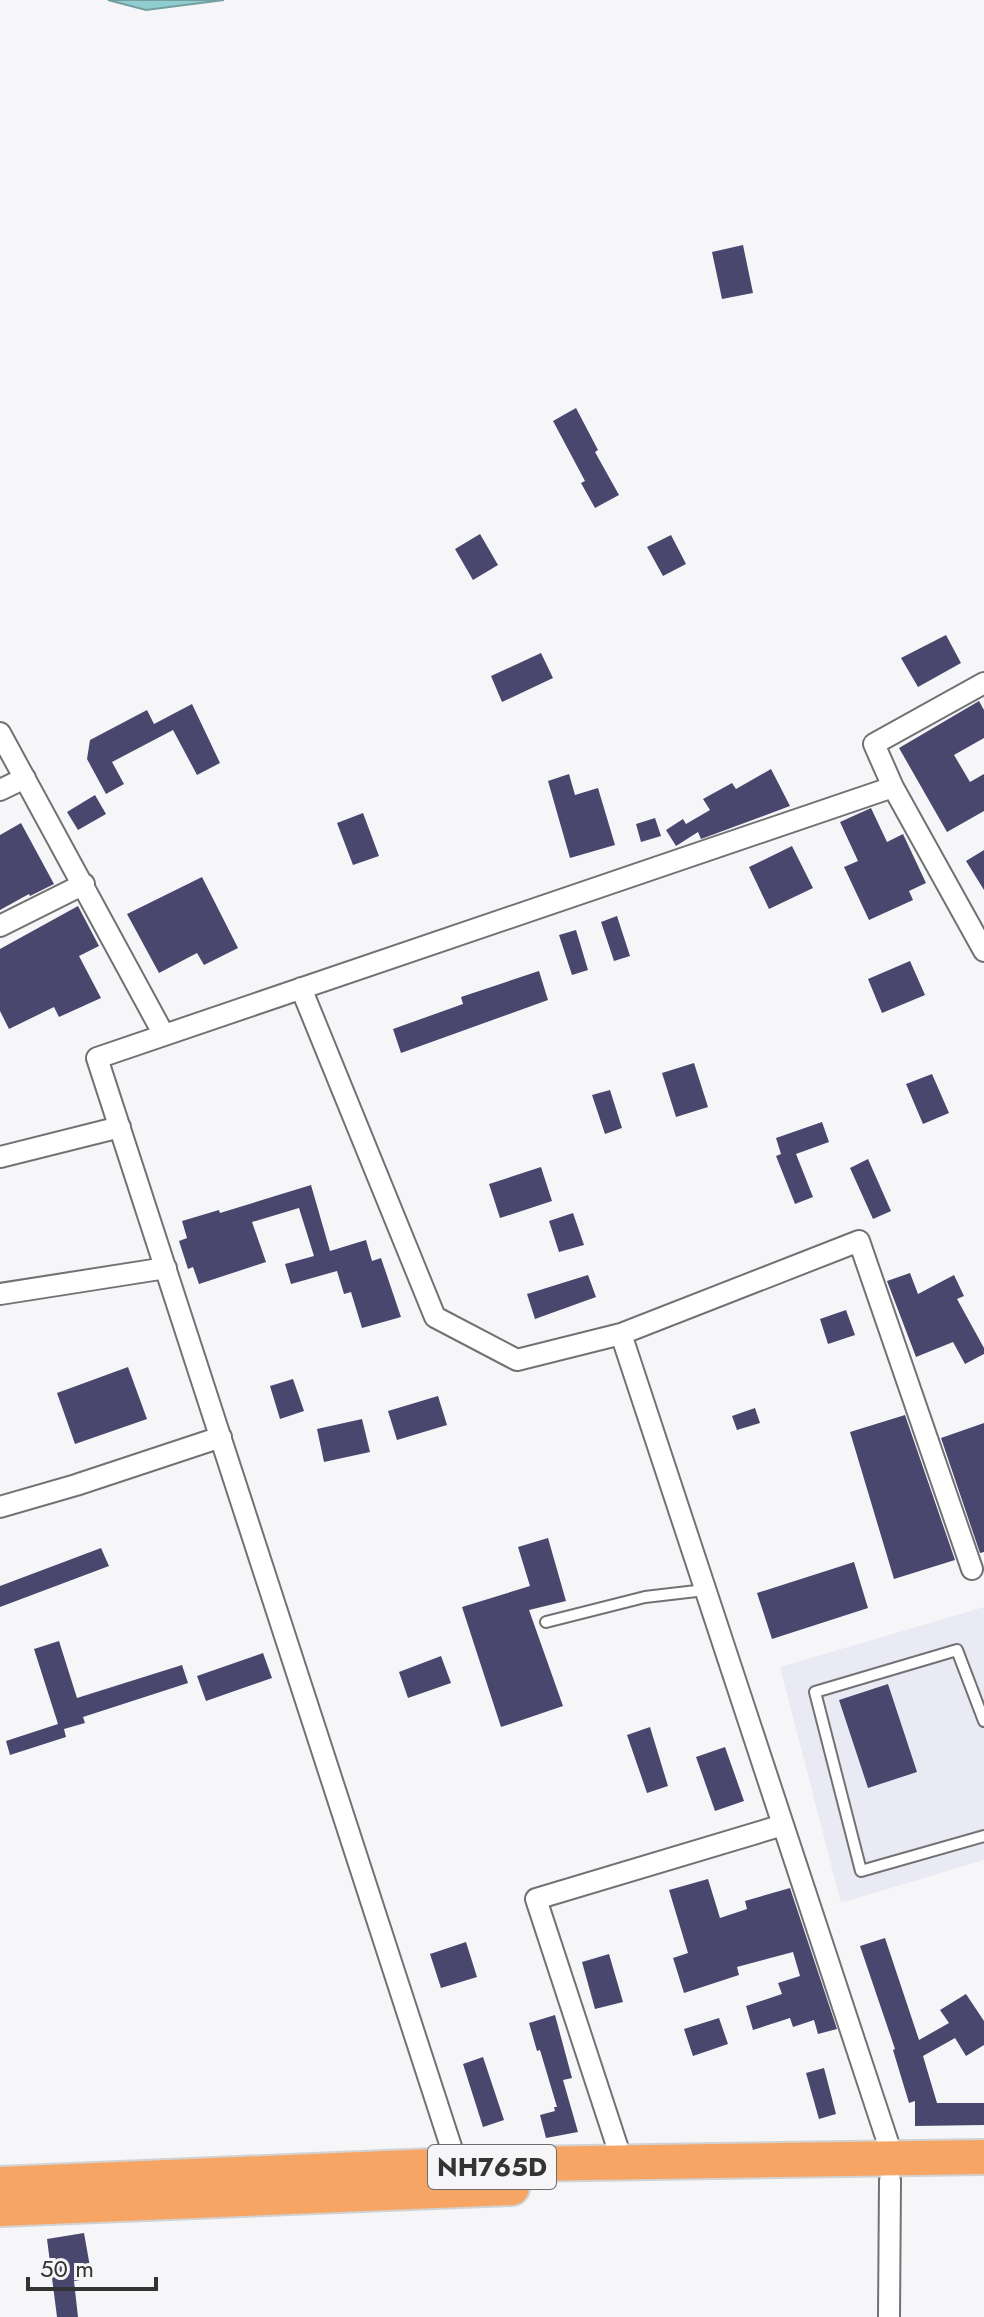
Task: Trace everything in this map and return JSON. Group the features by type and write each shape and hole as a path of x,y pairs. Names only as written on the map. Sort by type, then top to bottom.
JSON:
{"highway":[{"name":"NH765D","path":"0,2209 892,2169 984,2157"},
{"name":"NH765D","path":"0,2184 457,2165 623,2164 892,2169 984,2179"}],"street":[{"path":"984,683 874,744 893,787 984,951"},
{"path":"0,733 164,1035"},
{"path":"0,790 25,778"},
{"path":"457,2165 97,1058 893,787"},
{"path":"0,926 84,884"},
{"path":"301,988 435,1317 517,1360 621,1334 859,1241 972,1569"},
{"path":"0,1157 120,1127"},
{"path":"0,1294 166,1268"},
{"path":"621,1334 783,1825 892,2169 889,2317"},
{"path":"0,1507 221,1437"},
{"path":"623,2164 536,1899 783,1825"}],"lane":[{"path":"546,1622 645,1597 705,1590"},
{"path":"984,1721 957,1650 815,1692 861,1871 984,1836"}],"shaded area":[{"path":"984,1607 984,1860 841,1903 780,1667"}],"water":[{"path":"108,0 224,0 146,10"}],"building":[{"path":"743,245 753,293 722,299 712,252"},
{"path":"576,408 598,450 595,452 619,495 595,508 581,483 585,481 553,421"},
{"path":"480,534 498,565 473,580 455,549"},
{"path":"671,535 686,564 663,576 647,547"},
{"path":"946,635 961,663 918,687 901,658"},
{"path":"541,653 553,678 502,702 491,676"},
{"path":"979,701 984,710 984,738 954,755 970,782 984,774 984,811 947,832 899,748"},
{"path":"192,704 220,763 197,775 173,730 112,762 124,784 106,794 87,759 90,740 147,710 154,724"},
{"path":"771,769 790,806 701,839 698,832 676,846 666,830 683,819 686,824 710,810 703,799 732,783 736,789"},
{"path":"569,774 575,795 598,788 615,845 570,858 548,781"},
{"path":"95,795 106,814 78,830 67,812"},
{"path":"871,808 887,842 903,834 926,883 909,891 913,900 869,920 844,867 858,861 840,822"},
{"path":"363,813 379,856 353,865 337,823"},
{"path":"655,818 661,836 641,842 636,824"},
{"path":"21,823 54,884 0,910 0,835"},
{"path":"792,846 813,888 769,909 749,867"},
{"path":"984,850 984,890 966,861"},
{"path":"202,877 238,948 204,965 197,953 159,973 127,914"},
{"path":"78,906 99,946 79,956 101,998 59,1017 54,1007 9,1029 0,1011 0,949"},
{"path":"617,916 630,956 614,961 601,922"},
{"path":"576,930 588,970 572,975 559,935"},
{"path":"910,961 925,995 882,1013 868,979"},
{"path":"539,971 548,1000 401,1053 393,1029 463,1004 461,997"},
{"path":"694,1063 708,1107 676,1117 662,1073"},
{"path":"932,1074 949,1113 923,1124 906,1084"},
{"path":"610,1090 622,1128 605,1134 592,1095"},
{"path":"822,1122 829,1142 796,1154 813,1197 795,1204 776,1156 781,1154 776,1138"},
{"path":"868,1159 891,1211 873,1219 850,1168"},
{"path":"541,1167 552,1201 500,1218 489,1184"},
{"path":"311,1185 330,1251 366,1240 372,1261 381,1258 401,1317 362,1328 351,1292 344,1294 337,1271 291,1284 285,1264 314,1256 299,1208 252,1222 266,1262 199,1284 193,1267 188,1269 179,1241 187,1238 182,1221 219,1210 220,1213"},
{"path":"573,1213 584,1245 559,1252 549,1221"},
{"path":"910,1273 918,1294 954,1275 964,1296 957,1299 984,1348 984,1354 965,1364 953,1342 916,1357 887,1281"},
{"path":"588,1275 596,1297 535,1319 527,1294"},
{"path":"846,1310 855,1335 828,1344 820,1319"},
{"path":"128,1367 147,1419 75,1444 57,1393"},
{"path":"293,1379 304,1411 280,1419 270,1386"},
{"path":"438,1396 447,1425 397,1440 388,1411"},
{"path":"755,1408 760,1423 737,1430 732,1416"},
{"path":"905,1415 955,1560 894,1579 850,1432"},
{"path":"362,1419 370,1452 324,1462 317,1429"},
{"path":"984,1423 984,1552 980,1553 941,1438"},
{"path":"548,1538 566,1601 529,1610 563,1706 501,1727 462,1607 530,1586 518,1547"},
{"path":"101,1548 109,1566 0,1607 0,1586"},
{"path":"854,1562 868,1608 772,1639 757,1593"},
{"path":"59,1641 77,1698 182,1665 188,1683 83,1717 85,1723 64,1729 66,1737 10,1755 6,1741 58,1724 34,1649"},
{"path":"263,1653 272,1678 206,1701 197,1676"},
{"path":"441,1656 451,1683 408,1698 399,1672"},
{"path":"888,1684 917,1772 868,1788 839,1700"},
{"path":"650,1727 668,1786 647,1793 627,1735"},
{"path":"725,1747 744,1801 715,1811 696,1757"},
{"path":"708,1879 720,1918 747,1909 745,1901 790,1888 837,2029 818,2034 814,2020 793,2027 790,2018 753,2030 746,2006 782,1994 778,1983 800,1976 793,1952 737,1967 739,1975 684,1993 673,1958 688,1953 669,1890"},
{"path":"885,1938 919,2040 949,2023 940,2010 966,1994 984,2021 984,2045 966,2056 955,2038 923,2056 937,2103 984,2103 984,2125 915,2126 915,2101 909,2103 895,2049 860,1946"},
{"path":"466,1942 477,1977 441,1988 430,1954"},
{"path":"609,1954 623,2002 595,2009 582,1962"},
{"path":"555,2015 572,2078 563,2080 578,2132 546,2138 540,2115 555,2111 554,2107 557,2107 529,2023"},
{"path":"719,2018 728,2044 693,2056 684,2029"},
{"path":"483,2057 504,2120 483,2127 463,2064"},
{"path":"824,2068 836,2114 819,2119 806,2073"},
{"path":"84,2233 92,2278 74,2281 78,2317 57,2317 47,2239"}]}
